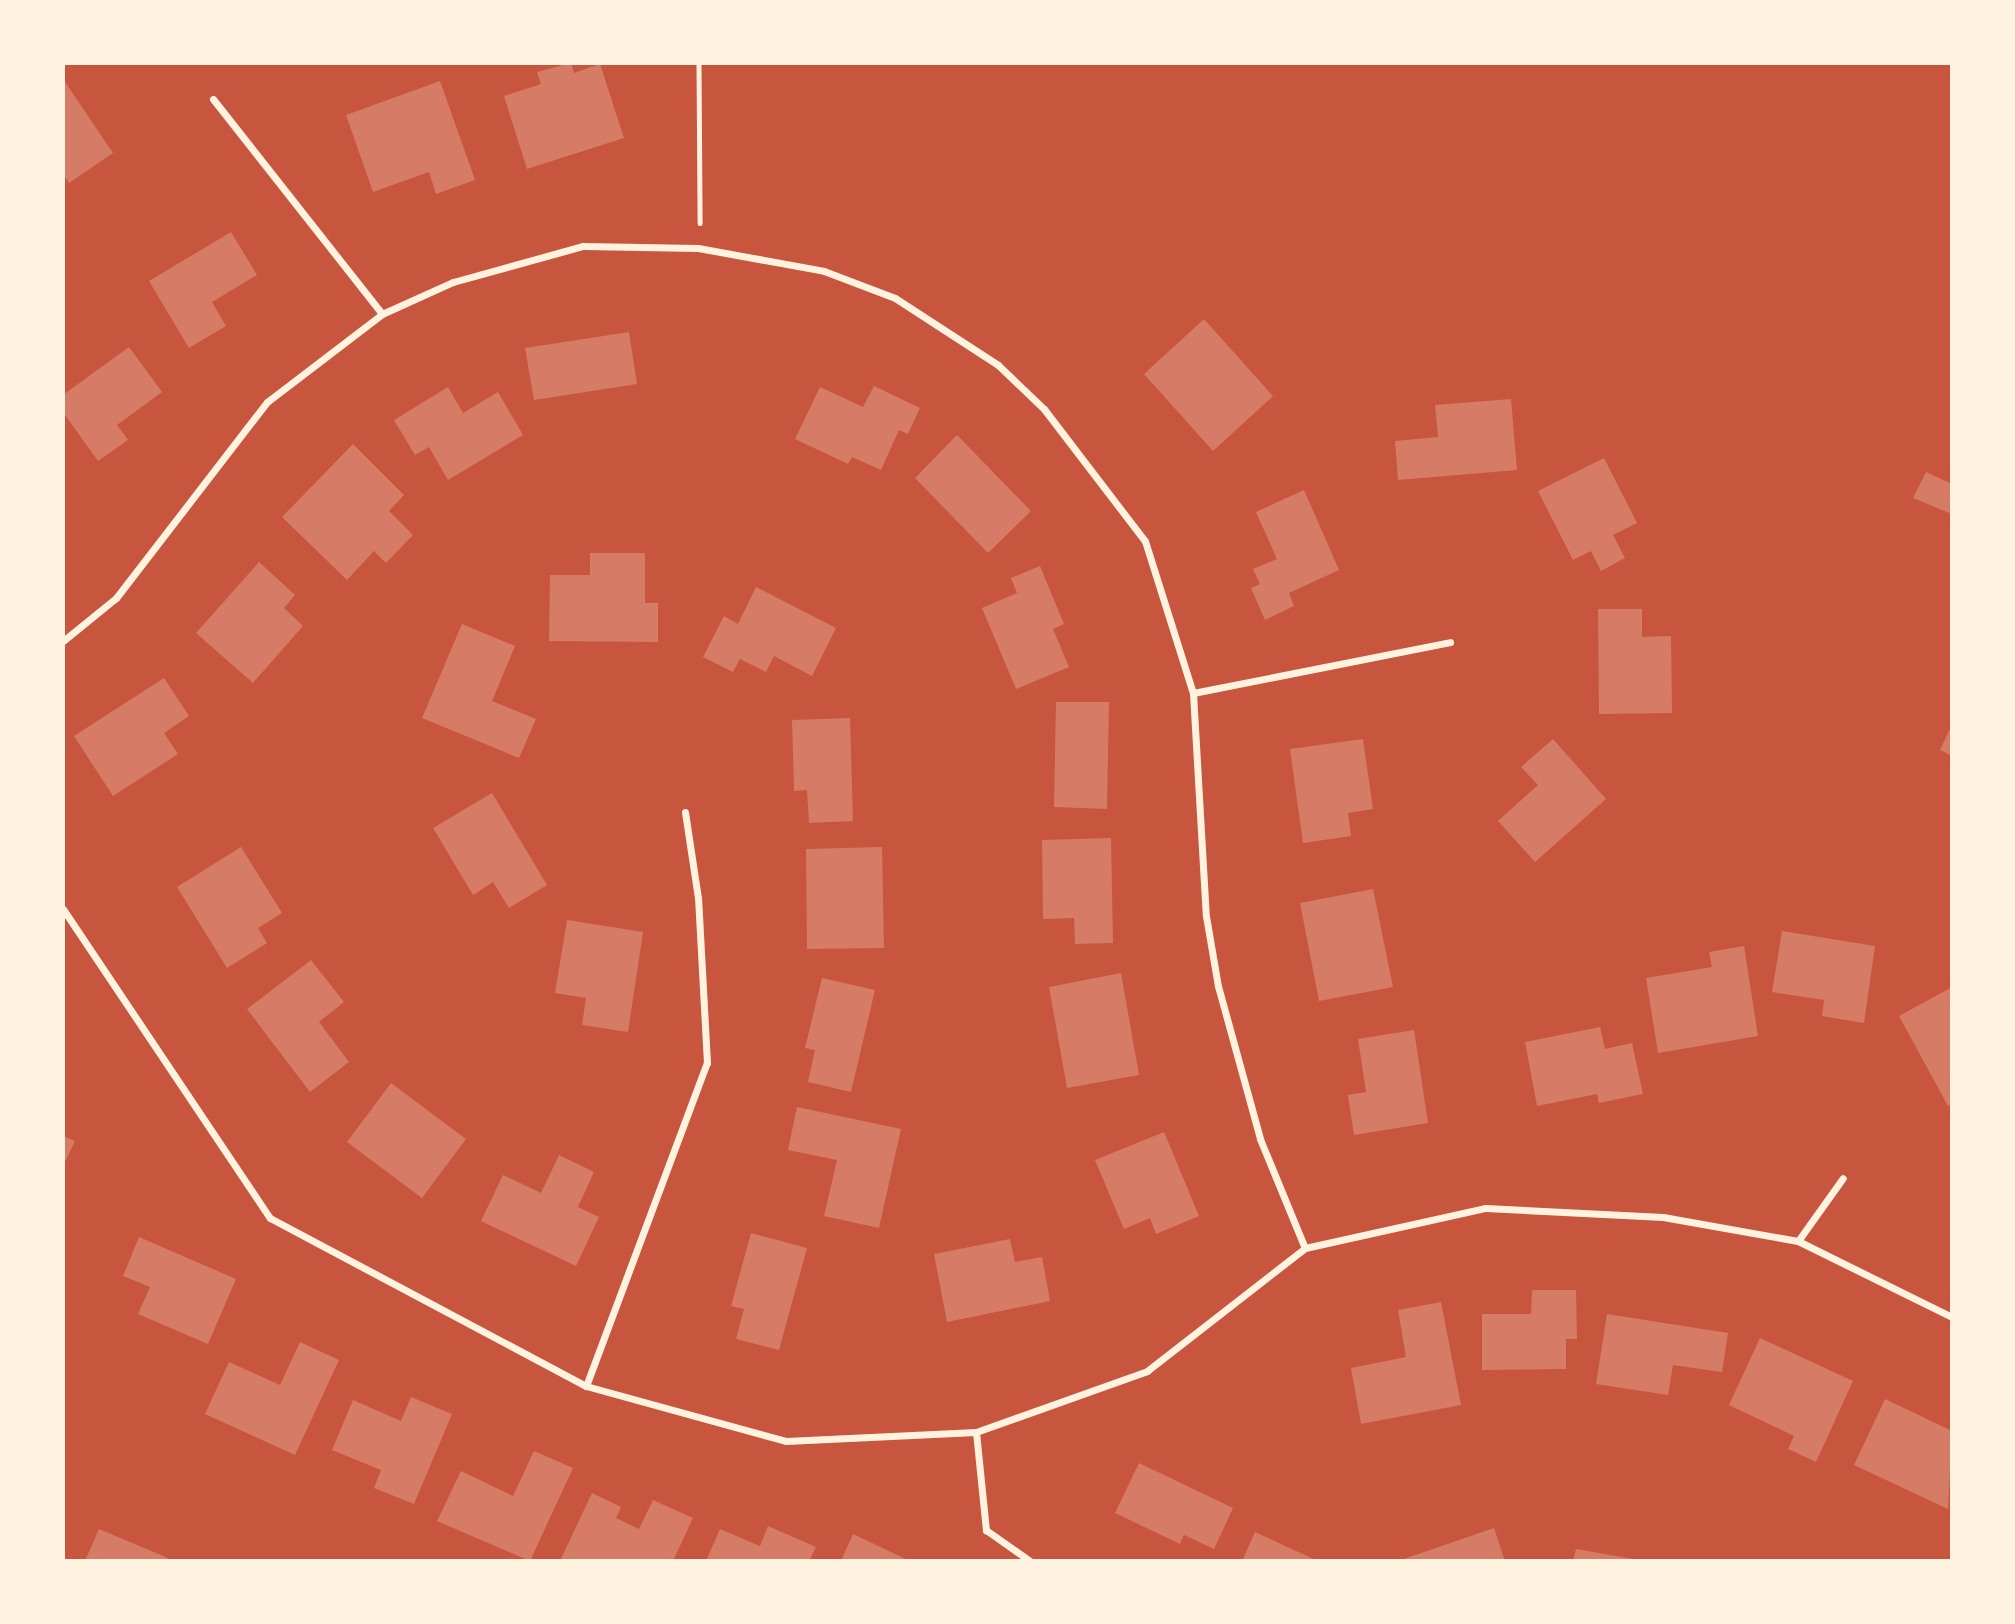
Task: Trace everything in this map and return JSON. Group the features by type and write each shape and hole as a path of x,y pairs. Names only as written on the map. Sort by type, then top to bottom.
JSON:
{"street":[{"path":"213,99 382,314"},
{"path":"63,641 116,598 267,402 382,314 535,256 583,246 698,248 824,271 895,298 998,365 1101,477 1144,541 1193,693 1206,916 1218,986 1260,1139 1305,1248"},
{"path":"1193,693 1450,642"},
{"path":"586,1386 707,1063 698,898 685,812"},
{"path":"64,913 270,1218 586,1386 786,1441 976,1432 1147,1371 1305,1248 1485,1208 1663,1217 1798,1241 1952,1317"},
{"path":"1798,1241 1843,1178"},
{"path":"976,1432 986,1530 1030,1561"}],"path":[{"path":"698,248 699,63"}],"building":[{"path":"571,63 574,73 600,64 624,138 527,169 504,96 541,84 537,72"},
{"path":"63,79 113,153 69,183 63,174"},
{"path":"440,81 475,180 436,194 429,172 373,192 346,115"},
{"path":"231,232 257,275 212,302 226,326 189,348 149,281"},
{"path":"1204,319 1273,396 1213,451 1144,374"},
{"path":"629,332 637,384 534,400 525,348"},
{"path":"129,347 162,392 117,425 128,440 98,461 63,412 63,395"},
{"path":"874,386 920,408 908,434 899,430 881,470 852,457 848,464 795,439 820,387 863,407"},
{"path":"448,387 463,413 498,392 523,435 448,480 429,447 415,455 394,420"},
{"path":"1511,399 1517,470 1398,480 1395,441 1438,437 1435,405"},
{"path":"957,435 1031,511 988,553 915,478"},
{"path":"353,444 404,495 389,511 413,535 386,563 374,551 347,580 282,517"},
{"path":"1604,458 1637,523 1613,535 1625,558 1601,571 1591,551 1573,560 1538,491"},
{"path":"1926,472 1952,484 1952,514 1913,498"},
{"path":"1304,490 1339,570 1289,593 1294,606 1265,620 1251,588 1260,584 1253,569 1277,559 1256,512"},
{"path":"590,553 645,553 645,603 658,603 658,642 549,641 550,575 590,575"},
{"path":"259,562 295,595 284,608 303,626 253,683 196,633"},
{"path":"1040,566 1064,624 1053,629 1069,667 1016,689 982,608 1017,593 1011,578"},
{"path":"756,587 836,628 812,676 774,656 766,672 740,659 733,672 703,657 724,616 738,624"},
{"path":"1598,609 1642,609 1642,637 1671,636 1672,713 1599,714"},
{"path":"462,624 515,646 492,701 536,719 519,758 422,718"},
{"path":"164,678 189,716 164,733 178,754 113,796 74,736"},
{"path":"1056,702 1109,702 1107,809 1054,807"},
{"path":"850,718 853,821 809,823 807,790 794,791 792,720"},
{"path":"1952,725 1952,756 1940,750"},
{"path":"1363,739 1373,809 1348,813 1351,836 1303,843 1290,749"},
{"path":"1553,739 1606,799 1535,862 1498,821 1538,785 1521,767"},
{"path":"492,793 547,885 509,908 493,882 473,895 433,828"},
{"path":"1111,838 1113,943 1075,944 1074,918 1043,919 1042,840"},
{"path":"241,847 282,913 258,928 267,943 227,968 177,887"},
{"path":"882,847 884,948 807,949 806,849"},
{"path":"1373,889 1393,987 1319,1001 1300,903"},
{"path":"567,920 643,932 628,1032 582,1025 586,998 555,993"},
{"path":"1782,931 1875,946 1864,1023 1822,1016 1824,1000 1772,992"},
{"path":"1744,946 1758,1036 1658,1053 1646,978 1712,967 1709,952"},
{"path":"311,960 344,1002 319,1022 349,1062 310,1092 247,1009"},
{"path":"1121,973 1139,1075 1067,1088 1049,987"},
{"path":"822,978 875,990 851,1092 808,1082 815,1050 805,1048"},
{"path":"1952,987 1952,1103 1948,1106 1899,1016"},
{"path":"1600,1027 1605,1049 1632,1043 1643,1094 1599,1103 1597,1094 1537,1106 1525,1042"},
{"path":"1414,1030 1428,1123 1354,1135 1348,1095 1366,1092 1358,1039"},
{"path":"391,1083 466,1139 422,1198 347,1142"},
{"path":"797,1107 901,1129 879,1228 824,1216 837,1160 788,1150"},
{"path":"1164,1132 1199,1216 1156,1234 1150,1218 1124,1229 1095,1160"},
{"path":"63,1136 75,1141 63,1166"},
{"path":"559,1155 594,1172 578,1207 599,1217 576,1266 481,1221 503,1175 541,1193"},
{"path":"751,1233 807,1248 779,1350 736,1339 744,1309 731,1306"},
{"path":"139,1237 236,1279 208,1344 138,1314 150,1287 123,1276"},
{"path":"1010,1239 1015,1262 1042,1257 1050,1301 947,1322 934,1254"},
{"path":"1532,1290 1576,1290 1577,1339 1566,1339 1566,1369 1482,1370 1482,1314 1531,1314"},
{"path":"1441,1302 1461,1405 1361,1424 1351,1368 1406,1357 1398,1310"},
{"path":"1607,1314 1728,1333 1722,1372 1673,1365 1668,1395 1596,1384"},
{"path":"1760,1338 1853,1381 1816,1462 1788,1449 1794,1436 1729,1405"},
{"path":"300,1342 339,1360 295,1455 205,1414 229,1362 280,1385"},
{"path":"411,1397 452,1414 414,1504 374,1488 381,1470 332,1450 353,1400 401,1421"},
{"path":"1885,1399 1952,1431 1948,1509 1854,1465"},
{"path":"534,1451 573,1468 530,1561 437,1521 461,1471 513,1496"},
{"path":"1139,1463 1233,1508 1214,1549 1184,1535 1180,1544 1115,1513"},
{"path":"592,1493 621,1507 616,1518 639,1529 653,1500 693,1518 673,1561 560,1561"},
{"path":"768,1526 816,1547 809,1561 706,1561 720,1529 760,1546"},
{"path":"1494,1528 1505,1561 1398,1561"},
{"path":"99,1529 168,1558 166,1561 85,1561"},
{"path":"1255,1532 1318,1561 1242,1561"},
{"path":"853,1534 910,1561 841,1561"},
{"path":"1576,1549 1639,1560 1639,1561 1573,1561"}]}
